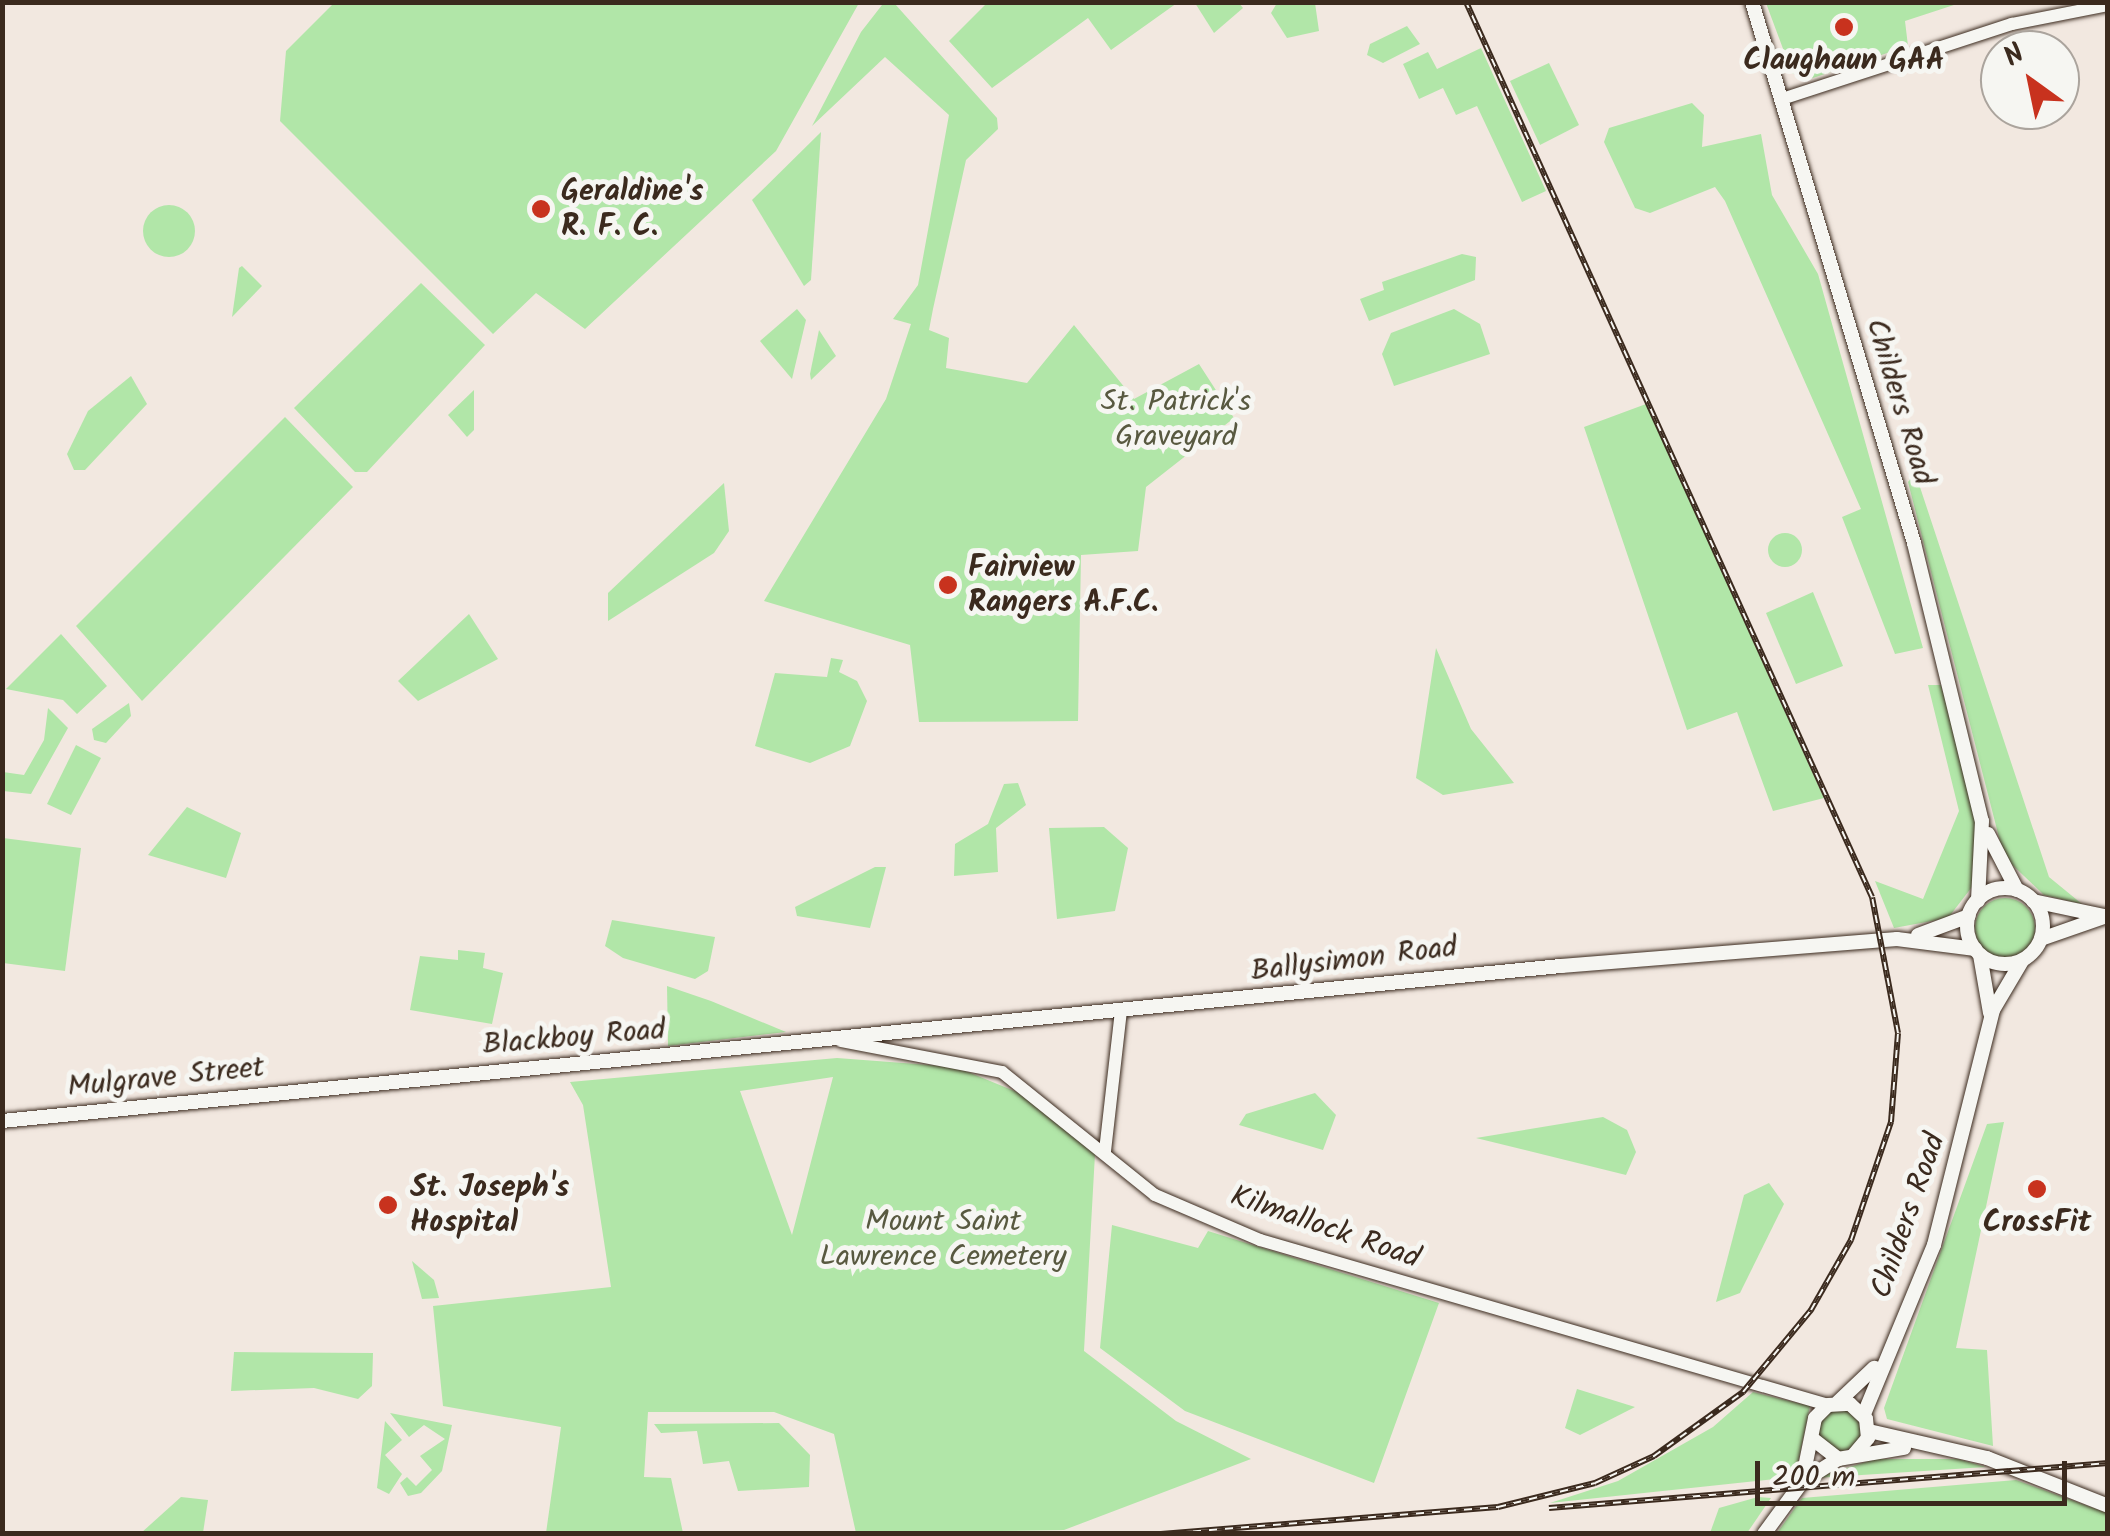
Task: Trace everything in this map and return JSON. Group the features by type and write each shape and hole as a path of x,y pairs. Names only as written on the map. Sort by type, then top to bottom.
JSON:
{"main road":[{"name":"Childers Road","path":"1752,2 1914,544 1982,821 2018,890"},
{"name":"Childers Road","path":"1978,900 1982,821"},
{"path":"2018,890 2033,900 2106,916 2041,940 2022,960 1978,952 1969,916 1978,900 2018,890"},
{"path":"2033,900 2041,940"},
{"name":"Ballysimon Road","path":"818,1045 1121,1010 1897,939 1969,916"},
{"name":"Ballysimon Road","path":"1897,939 1978,952"},
{"name":"Childers Road","path":"1978,952 1990,1024"},
{"name":"Childers Road","path":"1864,1414 1879,1363 1934,1245 1990,1024 2022,960"},
{"name":"Blackboy Road","path":"335,1088 818,1045"},
{"name":"Mulgrave Street","path":"2,1121 335,1088"},
{"name":"Childers Road","path":"1833,1404 1879,1363"},
{"path":"1764,1534 1802,1482 1814,1440 1815,1418 1833,1404 1864,1414 1869,1431"},
{"path":"1869,1431 1915,1446 1987,1458 2108,1506"},
{"path":"1802,1482 1846,1457 1869,1431"},
{"path":"1814,1440 1846,1457 1915,1446"}],"street":[{"path":"1782,99 2012,24 2108,5"},
{"path":"1104,1151 1121,1010"},
{"name":"Kilmallock Road","path":"840,1042 915,1050 1002,1072 1156,1195 1260,1240 1833,1404"}],"green space":[{"name":"Geraldine's R. F. C.","path":"334,2 859,3 776,151 585,329 536,293 493,334 280,121 286,51"},
{"path":"988,2 1177,3 1111,50 1088,18 992,88 949,41"},
{"path":"1766,2 1960,3 1905,21 1908,46 1807,80 1792,73"},
{"path":"1195,3 1239,3 1243,8 1214,33"},
{"path":"1277,3 1315,3 1319,31 1287,38 1271,13"},
{"name":"Fairview Rangers A.F.C.","path":"895,4 997,118 998,129 966,160 933,309 929,330 949,338 946,368 1027,383 1074,325 1134,399 1199,364 1234,418 1146,487 1138,551 1081,555 1078,721 919,722 910,645 764,601 886,399 911,324 893,319 918,285 949,115 885,57 812,126 861,32 882,5"},
{"path":"1407,26 1420,44 1383,63 1367,55 1370,44"},
{"path":"1481,48 1546,191 1522,202 1477,106 1456,115 1443,88 1419,99 1403,64 1428,52 1437,69"},
{"path":"1549,63 1579,125 1540,145 1510,81"},
{"path":"1692,103 1704,115 1702,147 1761,134 1772,195 1818,274 1923,648 1895,654 1842,517 1861,509 1725,201 1715,187 1650,213 1635,208 1604,142 1609,128"},
{"path":"821,132 811,280 804,286 752,200"},
{"path":"169,205 188,212 195,231 188,250 169,257 150,250 143,231 150,212"},
{"path":"1462,254 1476,257 1475,280 1369,321 1360,299 1384,290 1382,282"},
{"path":"242,266 262,286 232,317 239,268"},
{"path":"421,283 485,345 367,472 355,472 294,408"},
{"path":"797,309 806,320 792,379 760,341"},
{"path":"1454,309 1480,324 1490,354 1394,386 1382,354 1391,333"},
{"path":"819,330 836,356 811,380 810,374"},
{"path":"131,376 147,404 85,470 74,470 67,454 88,411"},
{"path":"474,390 474,430 467,437 448,415"},
{"path":"1646,404 1824,798 1773,811 1737,712 1687,730 1584,427"},
{"path":"285,417 353,487 142,701 76,626"},
{"path":"1915,472 2049,877 2082,904 2044,895 2004,857 1908,482"},
{"path":"724,483 729,531 714,553 608,621 608,593"},
{"path":"1785,533 1797,538 1802,550 1797,562 1785,567 1773,562 1768,550 1773,538"},
{"path":"1813,592 1843,666 1796,684 1766,613"},
{"path":"469,614 498,659 418,701 398,681"},
{"path":"61,634 107,686 77,714 63,700 6,689"},
{"path":"1436,648 1471,729 1514,783 1443,795 1416,778"},
{"path":"831,658 843,660 839,672 857,681 867,701 850,746 810,763 755,746 775,673 827,677"},
{"path":"1928,685 1941,685 1970,790 1980,839 1975,883 1948,918 1894,928 1875,881 1923,899 1959,811"},
{"path":"129,703 131,716 106,743 94,740 92,729"},
{"path":"48,708 68,728 31,794 3,791 3,772 24,775 44,740"},
{"path":"76,745 101,758 71,815 47,804"},
{"path":"1018,783 1026,805 996,828 998,872 954,876 955,844 988,824 1004,784"},
{"path":"187,807 241,833 226,878 148,855"},
{"path":"1104,827 1128,848 1115,911 1057,919 1049,828"},
{"path":"3,838 81,848 65,971 3,963"},
{"path":"875,867 886,867 870,928 797,916 795,907"},
{"path":"2005,898 2026,907 2035,928 2026,949 2005,958 1984,949 1975,928 1984,907"},
{"path":"612,920 715,937 708,971 695,979 623,958 605,946"},
{"path":"458,950 485,953 483,968 503,973 492,1024 410,1010 420,956 458,960"},
{"path":"667,986 711,1001 786,1032 668,1046"},
{"name":"Mount Saint Lawrence Cemetery","path":"837,1058 956,1067 1019,1093 1095,1154 1084,1351 1176,1421 1251,1459 1064,1530 856,1533 834,1434 774,1412 648,1412 644,1477 671,1478 683,1533 546,1533 561,1427 443,1406 433,1306 611,1287 583,1105 570,1082","holes":["833,1077 792,1235 740,1091"]},
{"path":"1315,1093 1336,1115 1323,1150 1239,1125 1246,1114"},
{"path":"1603,1117 1627,1130 1636,1152 1626,1175 1476,1138"},
{"path":"2004,1122 1956,1348 1987,1350 1993,1446 1887,1419 1884,1408 1987,1124"},
{"path":"1769,1183 1784,1204 1740,1293 1716,1302 1744,1195"},
{"path":"1112,1225 1198,1248 1208,1231 1439,1303 1374,1483 1185,1411 1100,1348"},
{"path":"412,1261 434,1280 439,1298 422,1299"},
{"path":"234,1352 373,1353 372,1386 358,1399 314,1388 231,1391"},
{"path":"1577,1389 1635,1407 1580,1435 1565,1428"},
{"path":"1753,1392 1810,1406 1795,1477 1550,1503 1618,1481 1713,1427"},
{"path":"1840,1409 1855,1415 1861,1430 1855,1445 1840,1451 1825,1445 1819,1430 1825,1415"},
{"path":"390,1413 452,1425 442,1471 421,1493 408,1496 400,1483 407,1477 416,1486 432,1470 420,1456 445,1439 424,1425 409,1437"},
{"path":"385,1421 402,1440 385,1455 402,1474 389,1494 377,1488"},
{"path":"779,1423 810,1455 809,1487 738,1491 729,1461 703,1464 697,1431 661,1433 654,1424"},
{"path":"1875,1459 1958,1459 1986,1467 1815,1478"},
{"path":"2016,1480 2107,1513 2107,1533 1777,1533 1802,1498"},
{"path":"181,1497 208,1500 203,1533 141,1533"},
{"path":"1758,1497 1771,1498 1747,1533 1710,1533 1719,1508"}],"railway":[{"path":"1161,1534 1498,1507 1595,1483 1654,1456 1743,1392 1811,1310 1851,1240 1891,1122 1898,1033 1872,897 1466,2"},
{"path":"1549,1508 2108,1463"}],"place":[{"name":"Claughaun GAA","path":"1844,27"},
{"name":"Geraldine's R. F. C.","path":"541,209"},
{"name":"Fairview Rangers A.F.C.","path":"948,585"},
{"name":"CrossFit","path":"2037,1189"},
{"name":"St. Joseph's Hospital","path":"388,1205"}],"park label":[{"name":"St. Patrick's Graveyard","path":"1176,419"}]}
